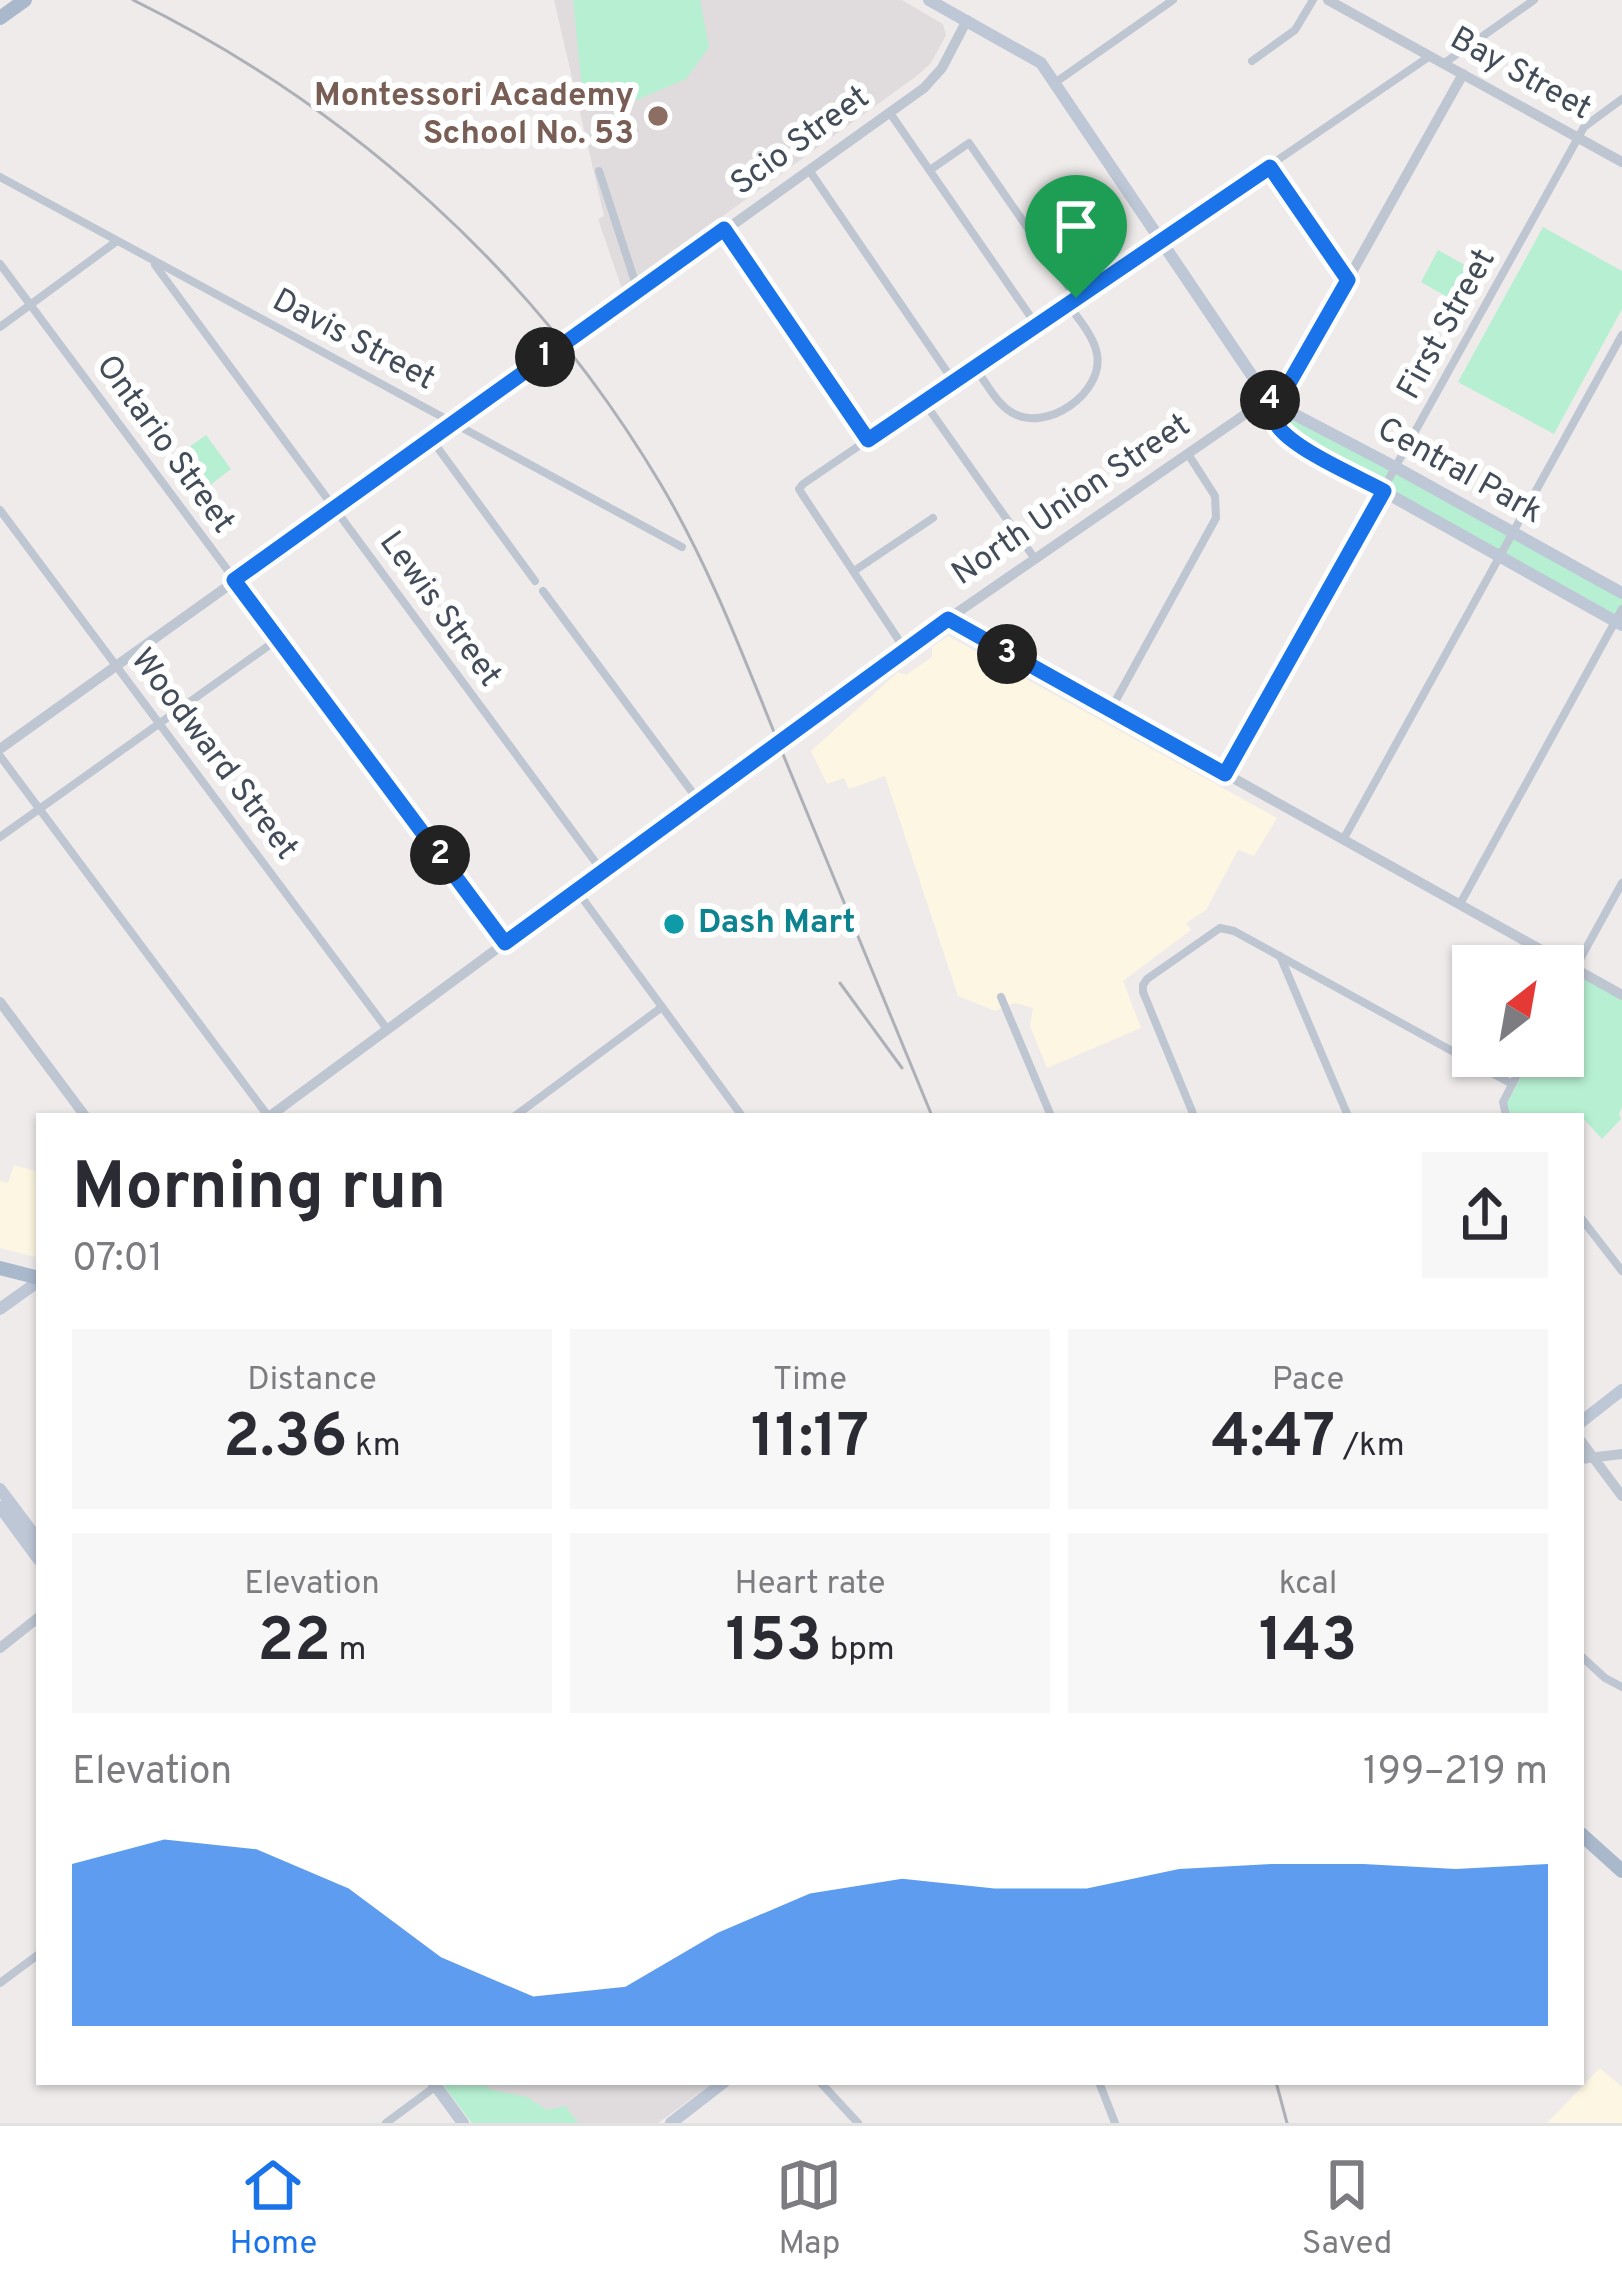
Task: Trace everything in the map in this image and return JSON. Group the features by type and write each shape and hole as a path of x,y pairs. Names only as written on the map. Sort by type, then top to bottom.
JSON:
{"main road":[{"path":"0,18 25,0"},
{"name":"Central Park","path":"929,0 1031,56 1056,82 1268,401 1283,432 1500,556 1620,618"},
{"name":"Central Park","path":"1268,401 1622,593"},
{"path":"0,1268 36,1278"},
{"path":"0,1309 36,1281"},
{"path":"1584,1420 1622,1390"},
{"path":"0,1489 36,1537"},
{"path":"0,1508 36,1556"},
{"path":"1584,1837 1622,1871"},
{"path":"436,2085 464,2123"},
{"path":"670,2123 720,2085"}],"street":[{"path":"1056,82 1173,0"},
{"path":"1252,61 1295,30 1312,0"},
{"name":"Bay Street","path":"1328,0 1622,162"},
{"path":"1443,64 1534,0"},
{"name":"Scio Street","path":"0,752 933,79 967,20"},
{"path":"905,649 800,489 1430,56"},
{"name":"North Union Street","path":"273,1113 905,649 1288,385 1463,74"},
{"name":"First Street","path":"1225,774 1584,127 1622,99"},
{"path":"889,112 1036,326"},
{"path":"930,170 969,143 1072,301 1097,352 1090,387 1048,416 1026,418 1006,408 975,368"},
{"path":"1270,167 1348,280"},
{"path":"809,170 954,382"},
{"path":"598,171 638,291"},
{"name":"Davis Street","path":"0,177 682,547"},
{"path":"724,229 868,440"},
{"path":"0,327 117,241"},
{"name":"Lewis Street","path":"151,260 603,872"},
{"name":"Ontario Street","path":"0,264 505,943"},
{"path":"1343,840 1622,335"},
{"path":"924,402 1035,559"},
{"path":"431,438 535,581"},
{"path":"1110,711 1216,518 1215,496 1188,454"},
{"name":"Woodward Street","path":"0,510 387,1029"},
{"path":"854,572 933,518"},
{"path":"543,591 698,800"},
{"path":"1460,904 1620,618"},
{"path":"948,619 1534,945"},
{"path":"0,837 278,639"},
{"path":"0,752 267,1113"},
{"path":"1584,952 1622,883"},
{"path":"577,891 740,1113"},
{"path":"1193,1113 1142,985 1220,928 1280,955 1512,1084"},
{"path":"1280,955 1347,1113"},
{"path":"1584,973 1622,994"},
{"path":"1001,997 1050,1113"},
{"path":"0,1002 83,1113"},
{"path":"519,1113 662,1007"},
{"path":"1505,1113 1503,1102 1516,1077"},
{"path":"1584,1222 1622,1271"},
{"path":"1587,1458 1622,1454"},
{"path":"1587,1458 1622,1496"},
{"path":"0,1648 36,1619"},
{"path":"1584,1659 1622,1687"},
{"path":"0,1983 36,1956"},
{"path":"386,2123 434,2085"},
{"path":"823,2085 858,2123"},
{"path":"1100,2085 1115,2123"}],"shaded area":[{"path":"554,0 902,0 943,24 946,35 931,63 918,75 622,289 598,219 604,216"},
{"path":"948,636 1277,818 1254,856 1238,850 1206,910 1186,923 1191,930 1123,981 1141,1028 1047,1068 1030,1026 1033,1008 1015,1003 995,1011 958,996 885,776 849,789 844,778 827,784 811,751 898,672 906,675 932,657 932,647"},
{"path":"14,1165 36,1171 36,1257 0,1248 0,1181 8,1183"},
{"path":"1600,2068 1622,2087 1622,2123 1547,2123"},
{"path":"443,2085 710,2085 658,2123 472,2123"}],"green space":[{"path":"573,0 700,0 709,47 686,79 634,101 584,109"},
{"path":"1543,227 1622,271 1622,309 1554,434 1458,382"},
{"path":"1438,250 1486,277 1469,309 1421,282"},
{"path":"1283,412 1622,597 1622,618 1308,444"},
{"path":"206,435 231,469 192,499 166,464"},
{"path":"1584,979 1622,1000 1621,1119 1602,1139 1584,1113 1509,1113 1507,1102 1521,1077 1584,1077"},
{"path":"484,2085 527,2097 547,2110 565,2106 578,2123 472,2123 444,2086"}],"railway":[{"path":"133,0 290,92 432,203 556,334 610,406 660,483 713,586 931,1113"},
{"path":"840,983 902,1068"},
{"path":"1277,2085 1287,2123"}],"place":[{"name":"Montessori Academy School No. 53","path":"658,116"},
{"name":"Dash Mart","path":"674,924"}],"route":[{"path":"1270,167 1348,280 1288,385 1268,401 1283,432 1384,491 1225,774 948,619 505,943 234,580 724,229 868,440 1076,298 1270,167"}]}
